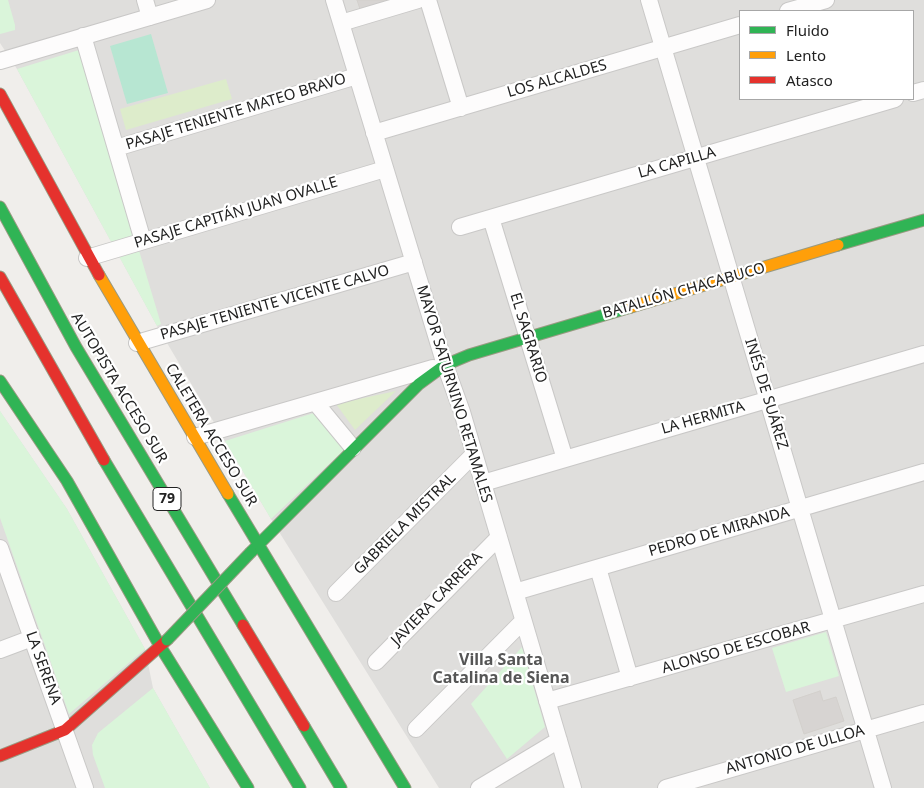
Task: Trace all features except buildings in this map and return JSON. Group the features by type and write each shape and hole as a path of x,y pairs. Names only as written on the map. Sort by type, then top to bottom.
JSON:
{"main road":[{"name":"CALETERA ACCESO SUR","path":"0,94 88,258 137,343 195,437 255,548 405,788"},
{"name":"AUTOPISTA ACCESO SUR","path":"0,207 76,347 341,788"},
{"name":"BATALLÓN CHACABUCO","path":"0,756 65,730 85,716 164,643 353,448 423,380 445,365 528,338 924,220"},
{"name":"79","path":"0,277 94,444 300,788"},
{"path":"0,381 67,481 248,788"}],"street":[{"path":"145,0 150,16"},
{"path":"0,61 206,0"},
{"name":"MAYOR SATURNINO RETAMALES","path":"334,0 474,454 573,788"},
{"path":"341,23 418,0"},
{"path":"428,0 461,108"},
{"name":"INÉS DE SUÁREZ","path":"649,0 883,788"},
{"path":"791,10 826,0"},
{"name":"LOS ALCALDES","path":"374,133 739,25"},
{"path":"83,36 143,241"},
{"name":"PASAJE TENIENTE MATEO BRAVO","path":"116,148 357,76"},
{"name":"LA CAPILLA","path":"460,227 891,100"},
{"name":"PASAJE CAPITÁN JUAN OVALLE","path":"88,258 385,169"},
{"name":"EL SAGRARIO","path":"491,218 565,459"},
{"name":"PASAJE TENIENTE VICENTE CALVO","path":"137,343 414,262"},
{"name":"LA HERMITA","path":"482,482 924,354"},
{"name":"BATALLÓN CHACABUCO","path":"195,437 445,365"},
{"path":"316,402 353,448"},
{"name":"GABRIELA MISTRAL","path":"336,593 474,454"},
{"name":"PEDRO DE MIRANDA","path":"515,592 924,472"},
{"name":"JAVIERA CARRERA","path":"376,662 499,537"},
{"name":"LA SERENA","path":"2,558 85,788"},
{"path":"598,568 630,678"},
{"name":"ALONSO DE ESCOBAR","path":"547,702 924,594"},
{"path":"416,729 523,621"},
{"path":"0,650 32,638"},
{"name":"ANTONIO DE ULLOA","path":"666,788 924,713"},
{"path":"479,788 558,740"}],"shaded area":[{"path":"0,0 924,0 924,788 439,788 271,519 157,326 17,69 0,43"},
{"path":"0,411 67,509 145,649 153,688 210,788 0,788"}],"green space":[{"path":"0,0 8,0 15,30 0,34"},
{"path":"151,34 168,93 127,104 110,46"},
{"path":"79,50 161,324 157,326 17,69"},
{"path":"226,79 232,99 126,130 120,109"},
{"path":"396,391 355,430 336,404"},
{"path":"0,411 67,509 145,649 69,714 0,518"},
{"path":"317,412 348,446 271,519 225,441"},
{"path":"826,632 839,676 786,692 772,648"},
{"path":"522,647 545,727 507,759 471,704"},
{"path":"153,688 210,788 105,788 93,755 92,745 98,733"}],"traffic: fast":[{"path":"0,207 76,347 243,625"},
{"path":"838,245 924,220"},
{"path":"251,552 419,384 445,365 469,355 631,307"},
{"path":"0,381 67,481 160,646 248,788"},
{"path":"104,460 300,788"},
{"path":"228,494 405,788"},
{"path":"167,640 251,552"},
{"path":"304,726 341,788"}],"traffic: slow":[{"path":"631,307 838,245"},
{"path":"99,275 228,494"}],"traffic: jam":[{"path":"0,94 99,275"},
{"path":"0,277 104,460"},
{"path":"243,625 304,726"},
{"path":"0,756 65,730 167,640"}],"district":[{"name":"Villa Santa Catalina de Siena","path":"501,669"}]}
